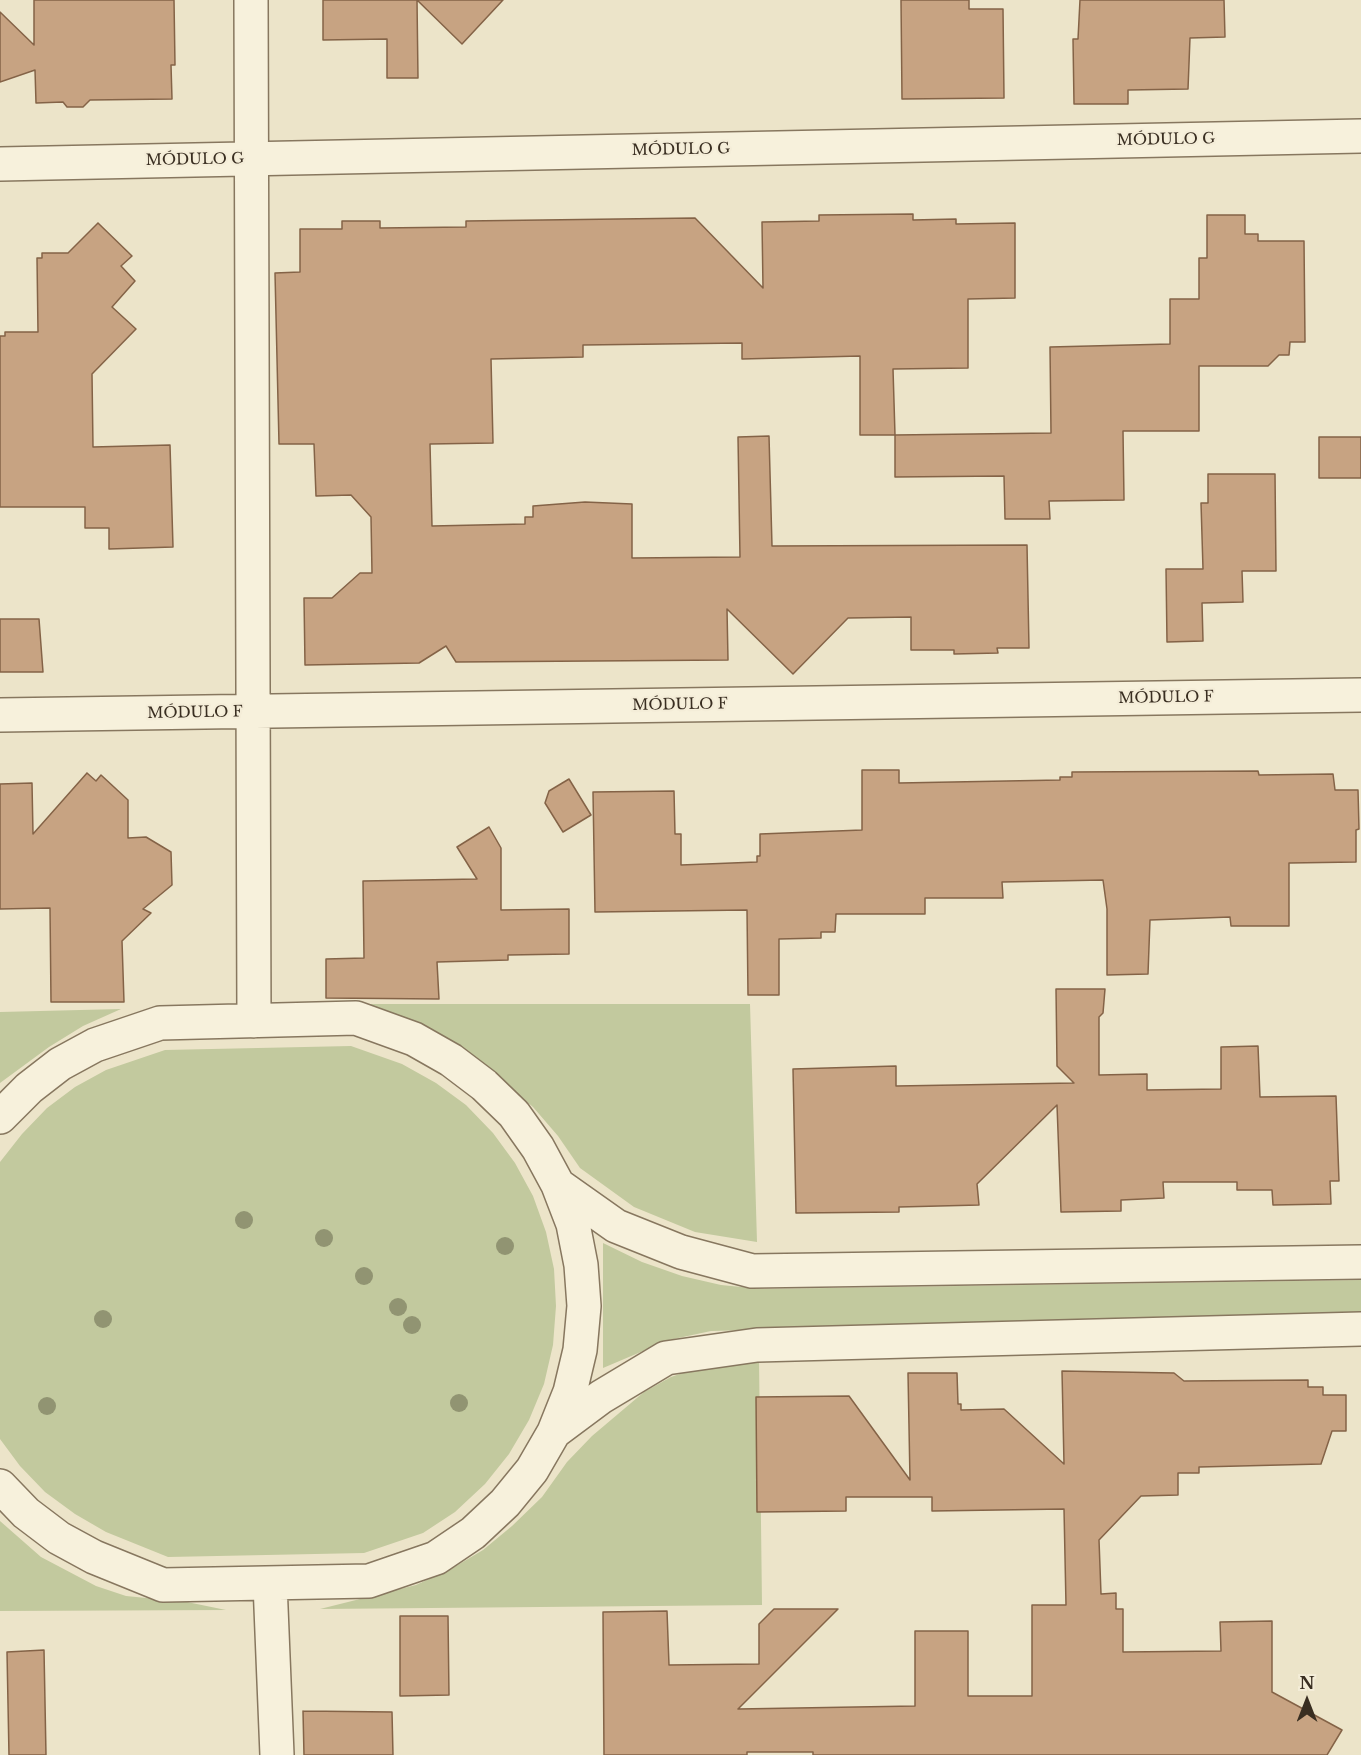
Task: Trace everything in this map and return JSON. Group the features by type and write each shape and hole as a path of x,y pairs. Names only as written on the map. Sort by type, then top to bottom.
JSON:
{"street":[{"path":"251,0 254,1021"},
{"name":"MÓDULO G","path":"0,164 1361,136"},
{"name":"MÓDULO F","path":"0,716 1361,695"},
{"path":"0,1117 44,1076 95,1045 160,1023 356,1018 414,1039 451,1060 484,1085 514,1114 538,1148 558,1185 573,1224 581,1265 584,1306 580,1350 570,1392 554,1432 532,1470 505,1503 473,1533 436,1558 369,1581 163,1585 94,1557 59,1538 26,1513 0,1486"},
{"path":"558,1185 616,1226 681,1252 752,1271 1361,1262"},
{"path":"554,1432 601,1397 666,1358 757,1346 1361,1329"},
{"path":"270,1583 277,1755"}],"green space":[{"path":"365,1004 750,1004 757,1242 695,1232 634,1207 580,1168 558,1136 533,1107 473,1056 440,1035 403,1017"},
{"path":"121,1009 83,1026 49,1047 0,1083 0,1012"},
{"path":"351,1046 402,1064 436,1083 466,1105 493,1133 515,1163 533,1196 546,1232 554,1269 556,1306 553,1345 544,1384 529,1420 509,1454 485,1484 455,1512 423,1533 364,1553 168,1557 106,1532 75,1514 45,1492 20,1466 0,1439 0,1162 47,1108 75,1087 106,1070 165,1050"},
{"path":"603,1243 642,1262 682,1276 721,1285 762,1289 1361,1280 1361,1315 711,1331 669,1340 603,1368"},
{"path":"759,1359 762,1605 320,1609 416,1585 451,1569 483,1550 512,1526 542,1497 567,1462 592,1436 644,1392 671,1377 700,1367"},
{"path":"0,1521 41,1557 96,1586 126,1596 187,1602 226,1610 0,1611"}],"building":[{"path":"34,0 174,0 175,65 171,65 172,99 90,100 83,107 67,107 63,102 36,103 35,70 0,82 0,12 34,45"},
{"path":"323,0 417,0 418,78 387,78 387,39 323,40"},
{"path":"417,0 503,0 462,44"},
{"path":"901,0 969,0 969,9 1003,9 1004,98 902,99"},
{"path":"1080,0 1224,0 1225,37 1190,38 1188,89 1128,90 1128,104 1074,104 1073,39 1078,39"},
{"path":"913,214 913,220 956,219 956,224 1015,223 1015,298 968,299 968,368 893,369 895,435 860,435 860,356 742,359 742,343 583,345 583,357 491,359 493,443 430,444 432,526 525,524 525,517 533,517 533,506 585,502 632,504 632,558 740,557 738,437 769,436 772,546 1027,545 1029,648 997,648 998,653 954,654 954,650 911,650 911,617 848,618 793,674 727,609 728,660 456,662 446,646 419,663 305,665 304,598 332,598 360,573 372,573 371,517 351,495 316,496 314,444 279,444 275,273 300,272 300,229 342,229 342,221 380,221 380,228 466,227 466,221 695,218 763,288 762,222 819,221 819,215"},
{"path":"1207,215 1245,215 1245,234 1258,234 1258,241 1304,241 1305,342 1290,342 1289,355 1279,355 1268,366 1199,366 1199,431 1123,431 1124,500 1049,501 1050,519 1005,519 1004,476 895,477 895,435 1051,433 1050,347 1170,344 1170,299 1199,299 1199,258 1207,258"},
{"path":"98,223 132,256 121,266 135,281 112,307 136,329 92,374 93,447 170,445 173,547 109,549 109,528 85,528 85,507 0,507 0,336 5,336 5,332 38,332 37,258 42,258 42,253 68,253"},
{"path":"1319,437 1361,437 1361,478 1319,478"},
{"path":"1208,474 1275,474 1276,571 1242,571 1243,602 1202,603 1203,641 1167,642 1166,569 1203,569 1201,503 1208,503"},
{"path":"0,619 39,619 43,672 0,672"},
{"path":"862,770 899,770 899,783 1060,780 1060,777 1072,777 1072,772 1258,771 1259,775 1333,774 1335,790 1358,790 1359,829 1356,830 1356,862 1289,863 1289,926 1231,926 1230,917 1150,920 1148,974 1107,975 1107,909 1103,880 1002,882 1003,898 925,898 925,914 836,914 835,932 821,932 821,938 779,939 779,995 748,995 747,910 595,912 593,792 674,791 675,834 681,834 681,865 757,862 757,856 760,856 760,834 862,830"},
{"path":"87,773 96,781 101,775 128,800 128,838 146,837 171,852 172,885 143,909 151,913 122,941 124,1002 51,1002 50,908 0,909 0,784 32,783 33,834"},
{"path":"569,779 591,815 563,832 545,803 549,791"},
{"path":"489,827 501,848 501,910 569,909 569,954 508,955 508,960 437,962 439,999 326,998 326,959 364,958 363,881 477,879 457,847"},
{"path":"1056,989 1105,989 1103,1013 1099,1017 1099,1075 1147,1074 1147,1090 1221,1089 1221,1047 1258,1046 1260,1097 1336,1096 1339,1181 1330,1181 1331,1204 1273,1205 1272,1190 1237,1190 1237,1182 1163,1182 1164,1198 1121,1200 1121,1211 1061,1212 1057,1105 977,1184 979,1205 899,1207 899,1212 796,1213 793,1069 896,1066 896,1086 1074,1083 1057,1066"},
{"path":"1062,1371 1174,1373 1184,1381 1308,1380 1308,1387 1323,1387 1323,1395 1346,1395 1346,1431 1332,1431 1321,1464 1199,1467 1199,1473 1178,1473 1178,1495 1141,1496 1099,1540 1101,1594 1116,1593 1116,1609 1123,1609 1123,1652 1221,1651 1220,1622 1272,1621 1272,1692 1342,1730 1327,1755 813,1755 813,1752 747,1752 747,1755 604,1755 603,1612 667,1611 669,1665 759,1664 759,1624 774,1609 838,1609 738,1709 915,1706 915,1631 968,1631 968,1696 1032,1696 1032,1605 1066,1605 1064,1509 932,1511 932,1497 846,1497 846,1511 757,1512 756,1397 849,1396 910,1480 908,1373 957,1373 958,1404 961,1404 961,1410 1004,1409 1064,1464"},
{"path":"400,1616 448,1616 449,1695 400,1696"},
{"path":"44,1650 46,1755 9,1755 7,1652"},
{"path":"303,1711 392,1712 393,1755 304,1755"}]}
